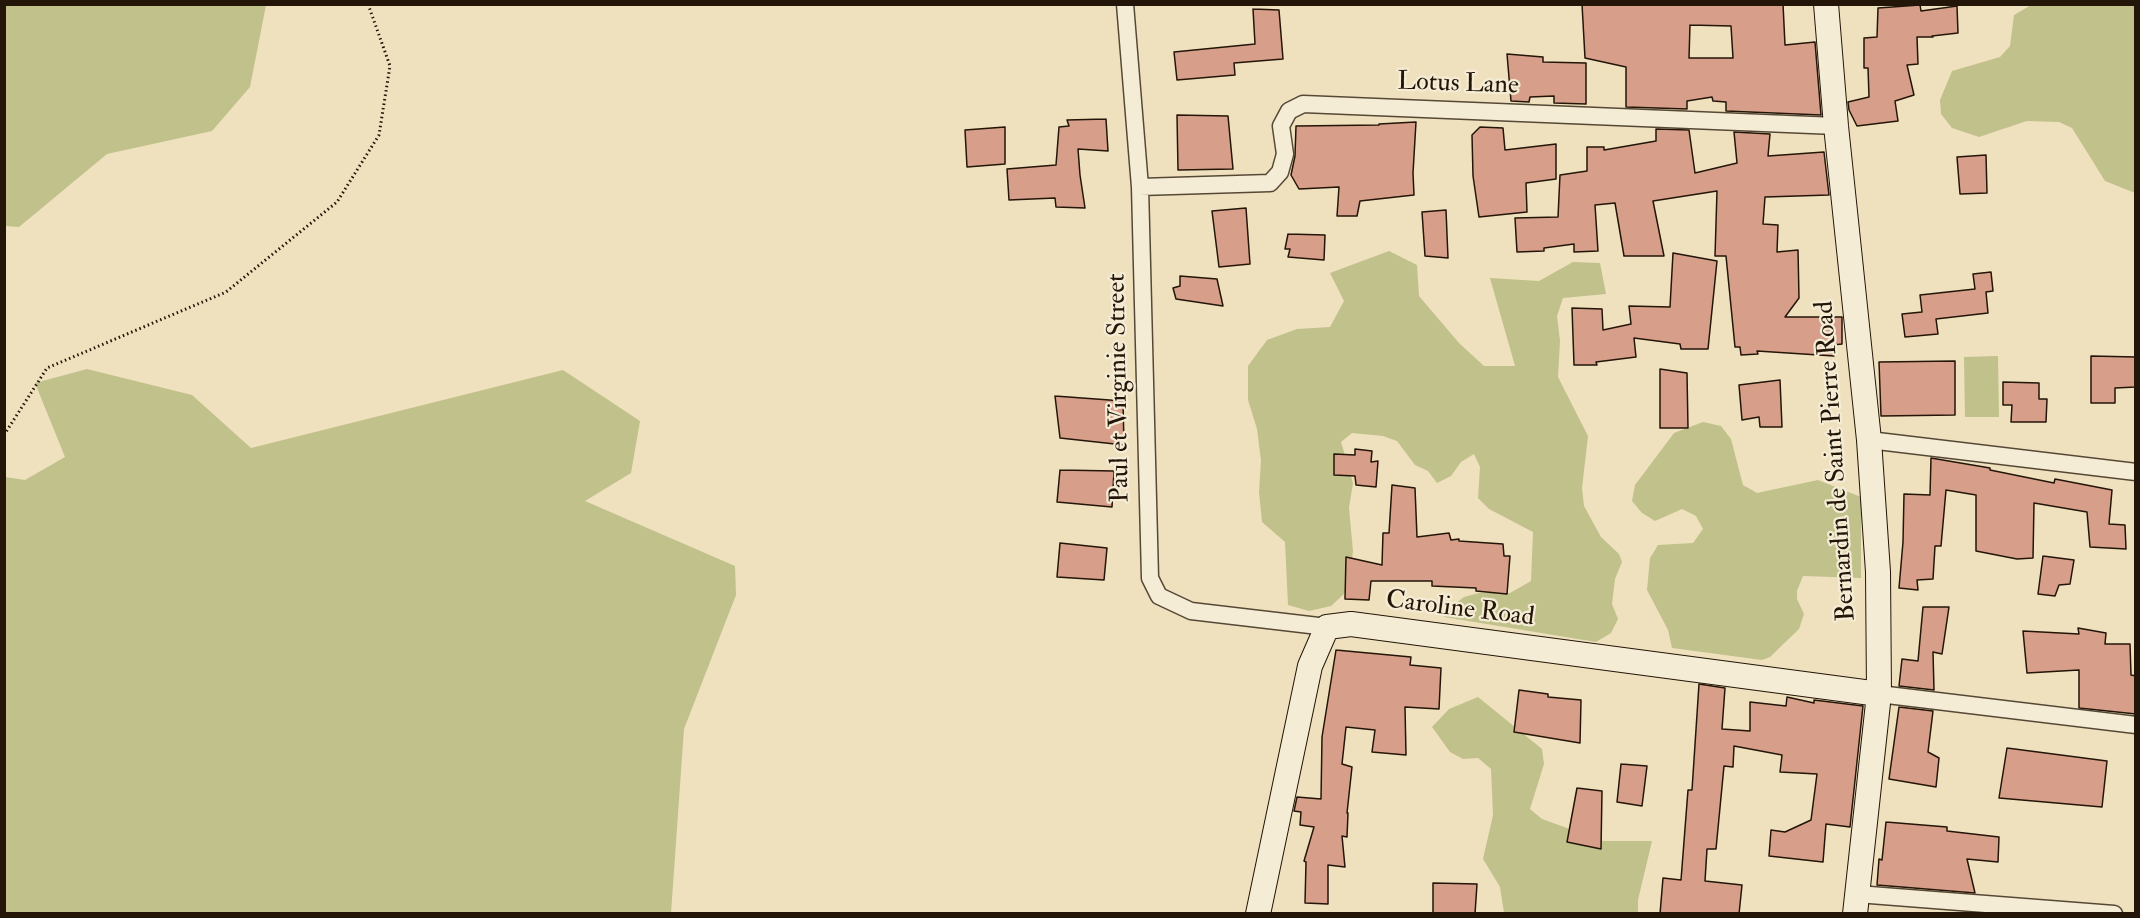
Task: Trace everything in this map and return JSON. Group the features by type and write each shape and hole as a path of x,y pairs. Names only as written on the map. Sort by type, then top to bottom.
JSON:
{"main road":[{"name":"Bernardin de Saint Pierre Road","path":"1826,4 1836,126 1869,440 1878,572 1879,693 1856,904"},
{"name":"Caroline Road","path":"1327,627 1350,624 1879,693"},
{"path":"1258,914 1310,666 1327,627"}],"street":[{"name":"Paul et Virginie Street","path":"1125,4 1140,187 1150,578 1159,596 1191,611 1327,627"},
{"name":"Lotus Lane","path":"1140,187 1270,183 1280,172 1285,154 1281,126 1289,111 1303,104 1836,126"},
{"path":"1869,440 2136,472"},
{"path":"1879,693 2136,724"},
{"path":"1856,904 2114,914"}],"path":[{"path":"4,435 47,368 226,292 337,202 379,135 390,66 368,4"}],"green space":[{"path":"5,4 266,5 250,87 212,131 107,154 19,227 5,226"},
{"path":"2031,5 2135,5 2135,193 2105,181 2072,128 2059,122 2027,121 1979,137 1952,128 1941,114 1940,100 1952,71 2000,57 2010,46 2014,15"},
{"path":"1389,251 1417,265 1419,296 1459,343 1484,366 1515,366 1490,278 1539,281 1573,262 1600,263 1606,294 1563,298 1557,316 1560,341 1558,377 1588,436 1582,488 1584,506 1601,537 1619,554 1622,562 1615,579 1612,604 1618,619 1611,633 1596,642 1444,617 1451,607 1464,597 1479,593 1510,593 1531,581 1533,532 1489,509 1478,498 1480,467 1474,454 1461,462 1451,476 1437,483 1428,471 1415,465 1397,441 1383,436 1352,433 1341,442 1353,483 1349,508 1353,551 1350,578 1344,594 1331,606 1309,611 1288,605 1285,542 1262,522 1259,492 1261,461 1257,429 1248,400 1248,366 1267,340 1297,329 1330,327 1344,301 1330,273"},
{"path":"1998,356 1999,417 1965,417 1964,357"},
{"path":"87,369 192,395 251,448 563,370 640,421 631,473 585,501 735,566 736,595 684,729 671,913 5,913 5,477 25,480 65,457 35,383"},
{"path":"1703,422 1721,426 1731,439 1743,485 1757,493 1818,480 1861,497 1861,578 1803,576 1797,591 1797,599 1804,614 1799,629 1770,657 1762,660 1672,648 1668,630 1647,590 1650,558 1658,545 1693,543 1703,529 1696,516 1682,509 1655,521 1642,513 1632,501 1635,485 1674,433"},
{"path":"1478,697 1542,749 1544,764 1530,809 1542,819 1603,841 1652,841 1638,900 1638,913 1504,913 1500,887 1483,859 1493,815 1491,769 1478,758 1463,759 1450,752 1432,727 1449,709"}],"building":[{"path":"1582,4 1783,4 1785,45 1815,42 1821,115 1726,111 1726,102 1713,101 1712,97 1687,101 1687,109 1626,107 1626,67 1585,58","holes":["1690,25 1731,26 1733,58 1689,58"]},
{"path":"1920,5 1921,11 1957,6 1958,33 1917,37 1918,64 1907,65 1914,95 1895,101 1898,121 1857,126 1849,110 1848,102 1869,97 1868,68 1864,68 1864,38 1877,37 1878,8"},
{"path":"1253,9 1279,10 1283,59 1234,63 1235,75 1177,80 1174,52 1255,44"},
{"path":"1507,54 1543,57 1543,62 1586,63 1586,104 1554,103 1554,96 1530,97 1529,102 1511,101"},
{"path":"1177,115 1228,116 1233,169 1178,170"},
{"path":"1106,119 1108,151 1078,149 1085,208 1056,207 1055,198 1009,200 1007,169 1056,165 1059,127 1069,126 1067,120"},
{"path":"1416,122 1414,195 1360,201 1357,216 1337,216 1339,187 1299,189 1291,175 1295,156 1296,126"},
{"path":"1005,127 1005,164 967,167 965,130"},
{"path":"1480,127 1503,128 1505,150 1556,144 1556,179 1526,183 1527,212 1479,217 1473,176 1472,135"},
{"path":"1656,129 1689,130 1695,173 1737,163 1734,132 1770,134 1768,156 1824,152 1829,195 1765,197 1763,224 1778,225 1777,252 1798,250 1799,298 1785,317 1842,317 1842,344 1833,345 1834,356 1757,351 1758,354 1741,355 1740,347 1735,347 1726,256 1715,256 1717,191 1653,201 1664,256 1624,256 1615,203 1595,205 1598,251 1574,252 1574,244 1544,248 1544,251 1517,252 1515,218 1558,217 1560,175 1587,171 1587,147 1604,147 1604,150 1656,141"},
{"path":"1986,155 1987,193 1960,194 1957,157"},
{"path":"1246,208 1250,264 1219,267 1212,211"},
{"path":"1446,210 1448,258 1425,256 1422,212"},
{"path":"1288,234 1325,235 1324,260 1288,257 1290,249 1285,249"},
{"path":"1673,253 1717,261 1708,349 1681,349 1680,344 1634,338 1636,357 1596,362 1597,365 1574,365 1572,308 1602,309 1603,330 1631,324 1629,306 1670,307"},
{"path":"1991,272 1993,291 1986,292 1988,313 1936,319 1938,334 1905,337 1902,314 1922,312 1920,295 1975,289 1973,274"},
{"path":"1180,276 1217,279 1223,306 1176,299 1173,288 1180,286"},
{"path":"2091,356 2136,357 2136,387 2115,388 2115,403 2091,403"},
{"path":"1955,361 1955,415 1881,416 1879,362"},
{"path":"1660,369 1687,373 1688,428 1660,428"},
{"path":"1780,380 1782,427 1760,427 1759,417 1742,420 1739,385"},
{"path":"2003,382 2039,383 2039,399 2047,399 2046,422 2011,422 2012,405 2003,405"},
{"path":"1055,396 1123,401 1124,445 1060,438"},
{"path":"1355,449 1372,451 1371,462 1378,461 1376,487 1356,485 1355,476 1334,475 1334,454 1355,455"},
{"path":"1931,458 1990,468 1990,470 2054,483 2055,479 2112,490 2109,524 2125,525 2126,549 2090,547 2087,512 2034,503 2033,558 2017,559 1976,551 1976,495 1946,490 1941,546 1935,546 1933,579 1917,580 1918,590 1899,588 1904,494 1930,495"},
{"path":"1060,470 1114,471 1112,507 1057,502"},
{"path":"1392,485 1415,488 1417,537 1449,533 1451,540 1503,544 1504,556 1510,556 1507,594 1476,591 1476,588 1432,586 1432,581 1371,581 1369,600 1345,599 1346,557 1382,565 1383,533 1389,533"},
{"path":"1060,543 1107,548 1104,580 1057,577"},
{"path":"2043,556 2074,560 2070,584 2059,585 2055,596 2038,594"},
{"path":"1923,607 1949,607 1942,654 1933,652 1934,690 1899,686 1902,659 1918,661"},
{"path":"2078,628 2106,633 2105,644 2130,644 2131,675 2136,676 2136,714 2079,708 2079,670 2027,673 2023,631 2079,634"},
{"path":"1336,650 1411,657 1410,665 1441,668 1439,709 1405,707 1406,755 1372,752 1375,730 1346,727 1342,764 1352,767 1347,837 1342,836 1345,867 1328,865 1328,904 1305,903 1306,862 1304,861 1314,827 1300,825 1301,812 1294,811 1297,797 1321,799 1322,737"},
{"path":"1699,684 1725,688 1722,729 1750,731 1750,702 1786,706 1787,697 1814,703 1814,700 1863,706 1850,827 1826,824 1823,862 1769,856 1771,830 1785,832 1811,820 1817,774 1780,772 1782,755 1734,746 1733,767 1724,766 1716,849 1707,849 1705,881 1742,885 1739,914 1660,914 1663,878 1681,880 1688,790 1692,790"},
{"path":"1519,690 1548,694 1548,697 1581,700 1580,743 1514,732"},
{"path":"1899,707 1933,711 1928,752 1939,758 1936,787 1889,779"},
{"path":"2007,748 2107,761 2102,807 1999,798"},
{"path":"1621,764 1647,766 1642,806 1617,802"},
{"path":"1577,788 1602,791 1601,849 1567,842"},
{"path":"1886,822 1947,827 1947,831 1999,837 1998,862 1967,859 1975,893 1877,885"},
{"path":"1433,883 1477,884 1475,914 1433,914"}]}
